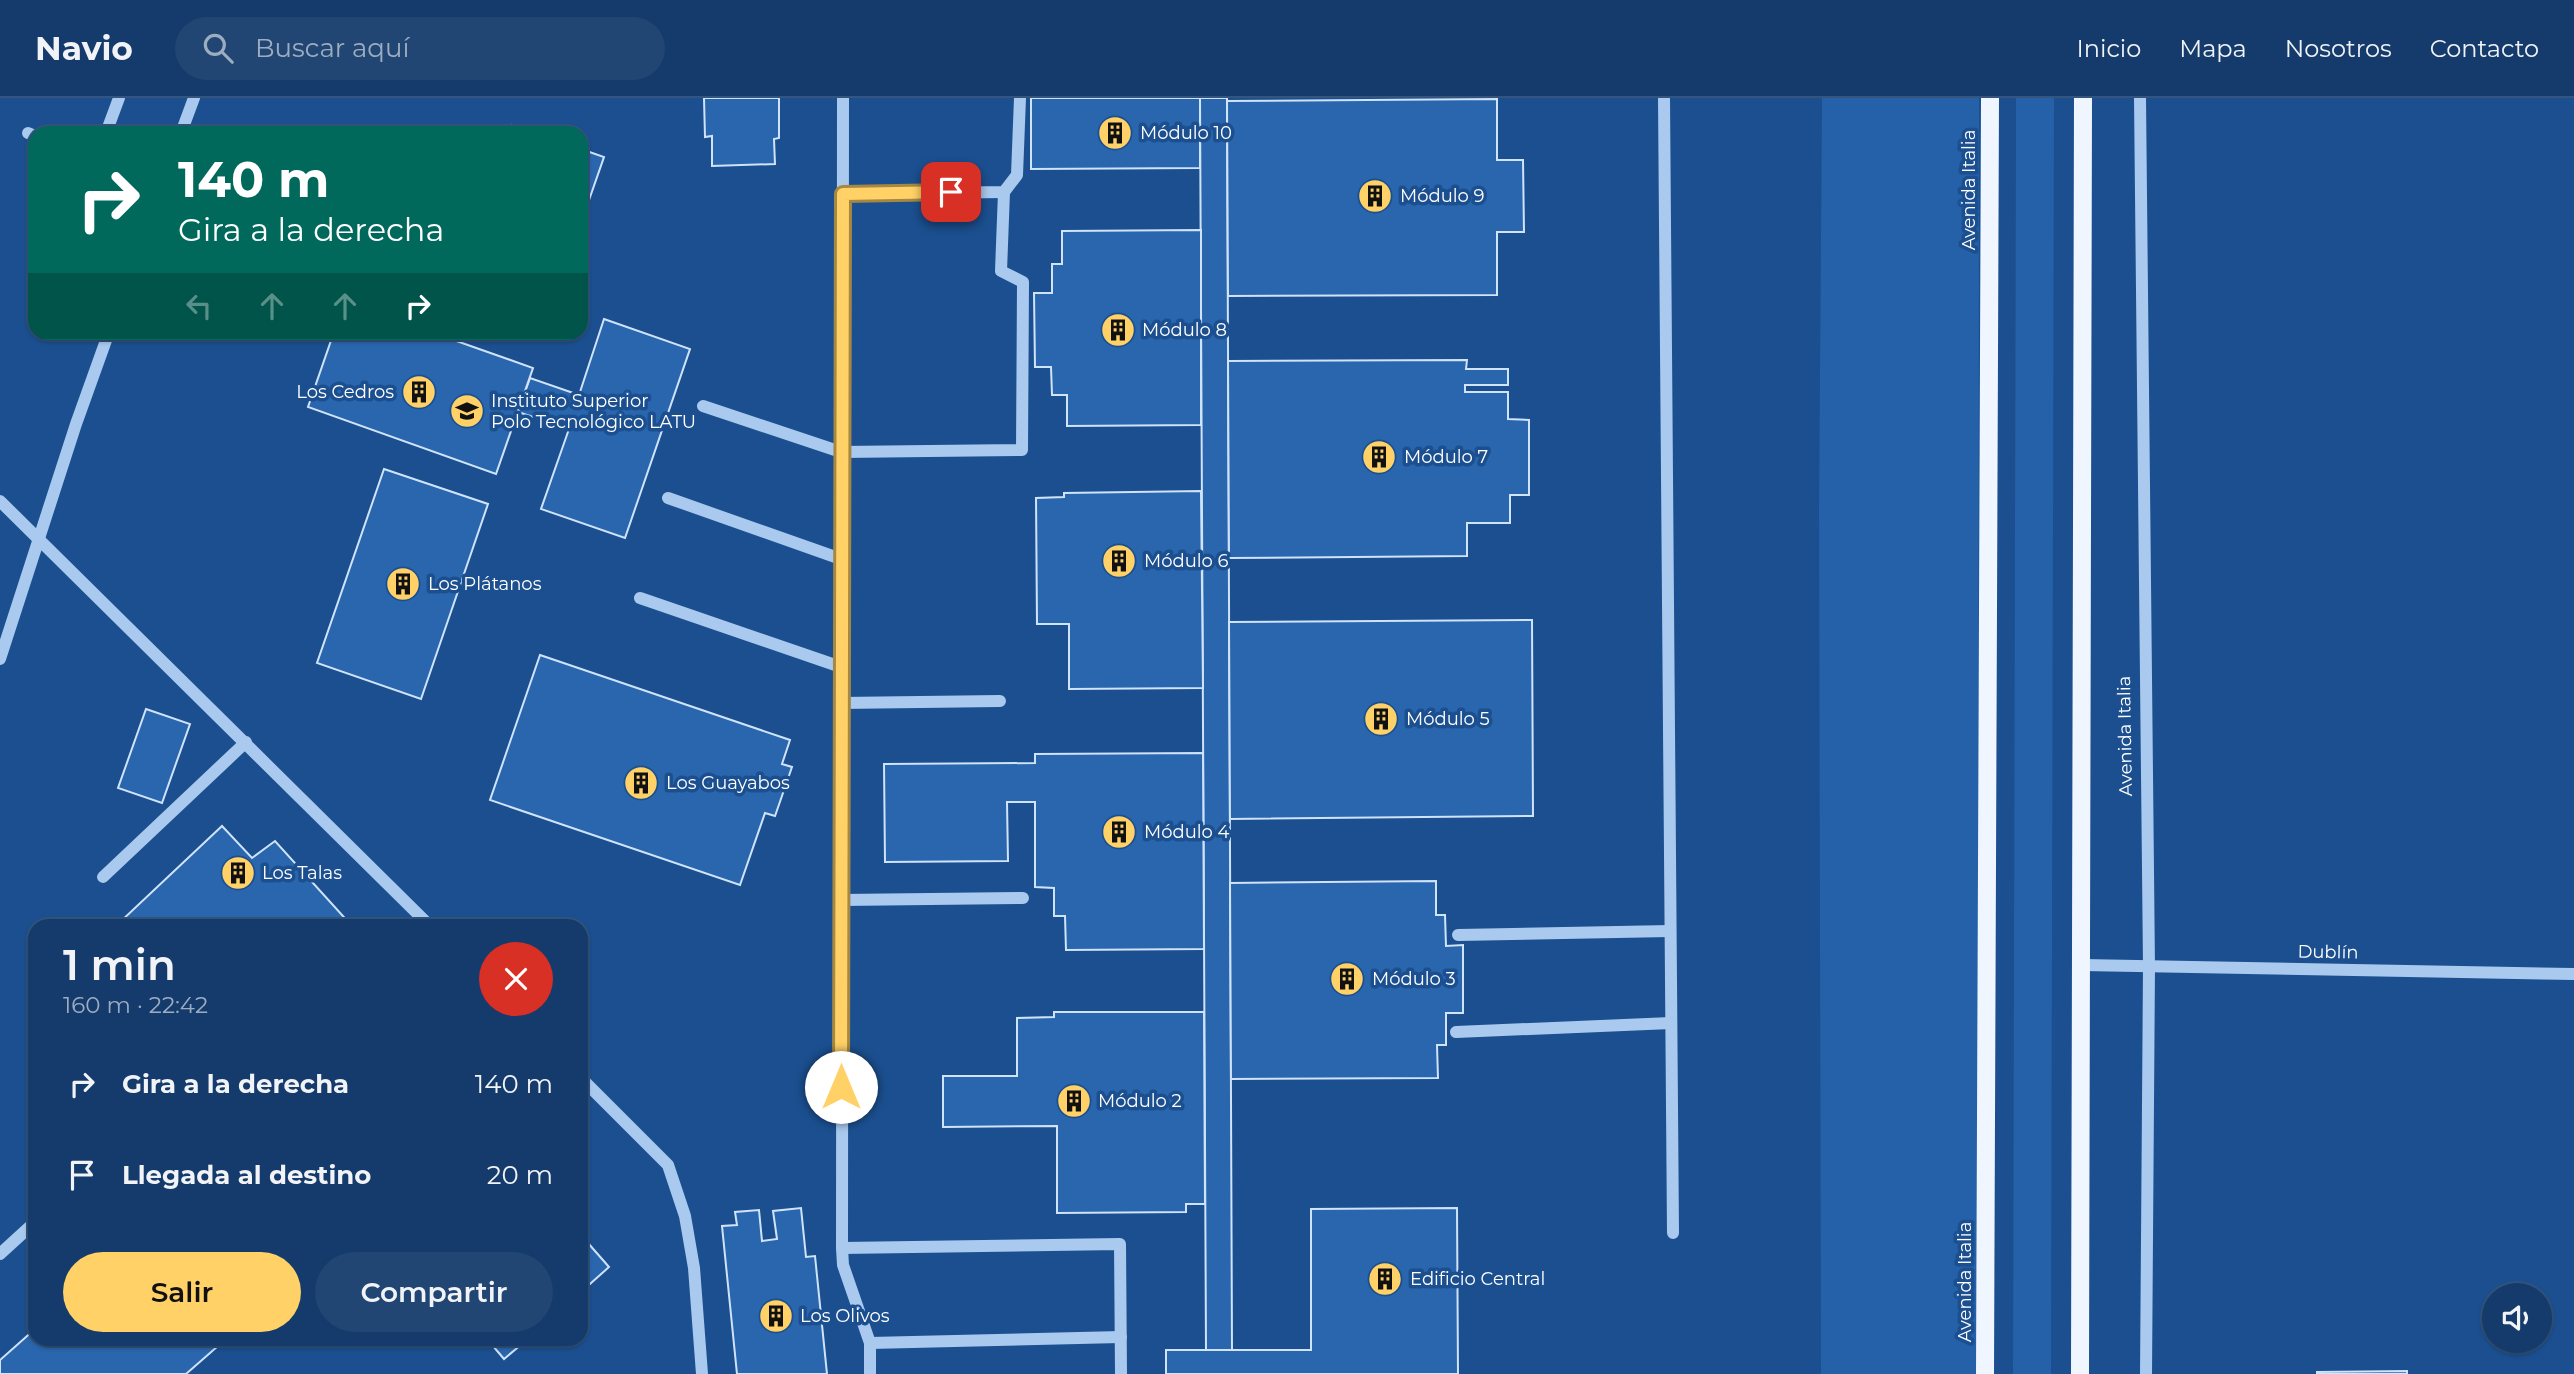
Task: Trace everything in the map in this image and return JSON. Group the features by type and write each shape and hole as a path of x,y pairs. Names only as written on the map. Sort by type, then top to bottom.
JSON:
{"main road":[{"name":"Avenida Italia","path":"1985,1374 1990,98"},
{"path":"2080,1374 2083,98"}],"street":[{"path":"109,126 119,98"},
{"path":"184,126 194,98"},
{"path":"842,98 842,1248 843,1265 870,1343 870,1374"},
{"path":"703,405 841,452 1022,450 1023,282 1001,271 1004,192 1017,175 1020,98"},
{"path":"1664,98 1672,1233"},
{"name":"Avenida Italia","path":"2140,98 2149,967 2146,1374"},
{"path":"843,194 1004,192"},
{"path":"0,659 106,340"},
{"path":"668,498 841,559"},
{"path":"0,502 423,919"},
{"path":"640,598 841,667"},
{"path":"840,703 1000,701"},
{"path":"103,877 246,743"},
{"path":"841,900 1023,898"},
{"path":"1458,935 1670,931"},
{"name":"Dublín","path":"2082,965 2574,974"},
{"path":"1457,1032 1671,1023"},
{"path":"588,1084 668,1165 684,1216 694,1268 702,1374"},
{"path":"0,1254 28,1229"},
{"path":"842,1248 1120,1244 1121,1374"},
{"path":"870,1343 1121,1337"}],"shaded area":[{"path":"1822,98 1979,98 1978,1374 1821,1374 1819,510"},
{"path":"2016,98 2054,98 2051,1374 2013,1374"}],"building":[{"path":"704,98 779,98 779,138 774,139 775,164 712,166 712,136 705,137"},
{"name":"Módulo 10","path":"1031,98 1200,98 1200,168 1031,169"},
{"path":"1200,98 1227,98 1232,1350 1206,1351"},
{"name":"Módulo 9","path":"1497,99 1497,160 1523,160 1524,232 1497,232 1497,295 1228,296 1227,101"},
{"path":"588,151 604,157 588,203"},
{"name":"Módulo 8","path":"1201,230 1201,425 1067,426 1067,395 1052,395 1051,367 1035,367 1034,293 1052,293 1052,264 1062,264 1062,231"},
{"path":"604,319 690,349 625,538 541,509 569,429 518,412 530,378 579,395"},
{"name":"Los Cedros","path":"331,340 454,340 533,368 496,474 308,407"},
{"name":"Módulo 7","path":"1467,360 1466,369 1508,369 1508,385 1465,385 1465,392 1508,392 1508,419 1529,420 1529,495 1510,495 1510,523 1467,523 1467,556 1229,558 1228,361"},
{"name":"Los Plátanos","path":"384,469 488,504 421,699 317,663"},
{"name":"Módulo 6","path":"1201,491 1203,688 1069,689 1069,624 1037,624 1036,498 1064,497 1064,493"},
{"name":"Módulo 5","path":"1532,620 1533,816 1230,819 1229,622"},
{"name":"Los Guayabos","path":"540,655 790,740 782,764 792,767 775,816 765,813 740,885 490,800"},
{"path":"146,709 190,724 162,803 118,788"},
{"name":"Módulo 4","path":"1203,753 1204,949 1066,950 1065,916 1054,916 1054,888 1035,887 1035,802 1007,802 1008,861 885,862 884,764 1035,763 1035,754"},
{"name":"Los Talas","path":"222,826 252,858 275,841 346,919 123,919"},
{"name":"Módulo 3","path":"1436,881 1436,915 1445,915 1446,946 1463,945 1463,1013 1446,1013 1446,1045 1437,1045 1438,1078 1231,1079 1230,883"},
{"name":"Módulo 2","path":"1054,1012 1204,1012 1205,1204 1186,1204 1186,1212 1057,1213 1057,1126 943,1127 943,1076 1017,1076 1017,1018 1054,1017"},
{"name":"Los Olivos","path":"801,1208 806,1257 815,1256 827,1374 737,1374 722,1226 737,1225 735,1212 759,1210 762,1241 777,1239 773,1211"},
{"name":"Edificio Central","path":"1457,1208 1458,1374 1166,1374 1166,1350 1311,1350 1311,1209"},
{"path":"588,1243 609,1267 588,1286"},
{"path":"28,1335 28,1346 218,1346 186,1374 0,1374 0,1360"},
{"path":"493,1346 520,1346 504,1359"},
{"path":"2407,1371 2407,1374 2317,1374 2317,1372"}],"place":[{"name":"Módulo 10","path":"1115,133"},
{"name":"Módulo 9","path":"1375,196"},
{"name":"Módulo 8","path":"1118,330"},
{"name":"Los Cedros","path":"419,392"},
{"name":"Instituto Superior Polo Tecnológico LATU","path":"467,411"},
{"name":"Módulo 7","path":"1379,457"},
{"name":"Módulo 6","path":"1119,561"},
{"name":"Los Plátanos","path":"403,584"},
{"name":"Módulo 5","path":"1381,719"},
{"name":"Los Guayabos","path":"641,783"},
{"name":"Módulo 4","path":"1119,832"},
{"name":"Los Talas","path":"238,873"},
{"name":"Módulo 3","path":"1347,979"},
{"name":"Módulo 2","path":"1074,1101"},
{"name":"Edificio Central","path":"1385,1279"},
{"name":"Los Olivos","path":"776,1316"}],"route":[{"path":"841,1087 843,194 951,192"}]}
